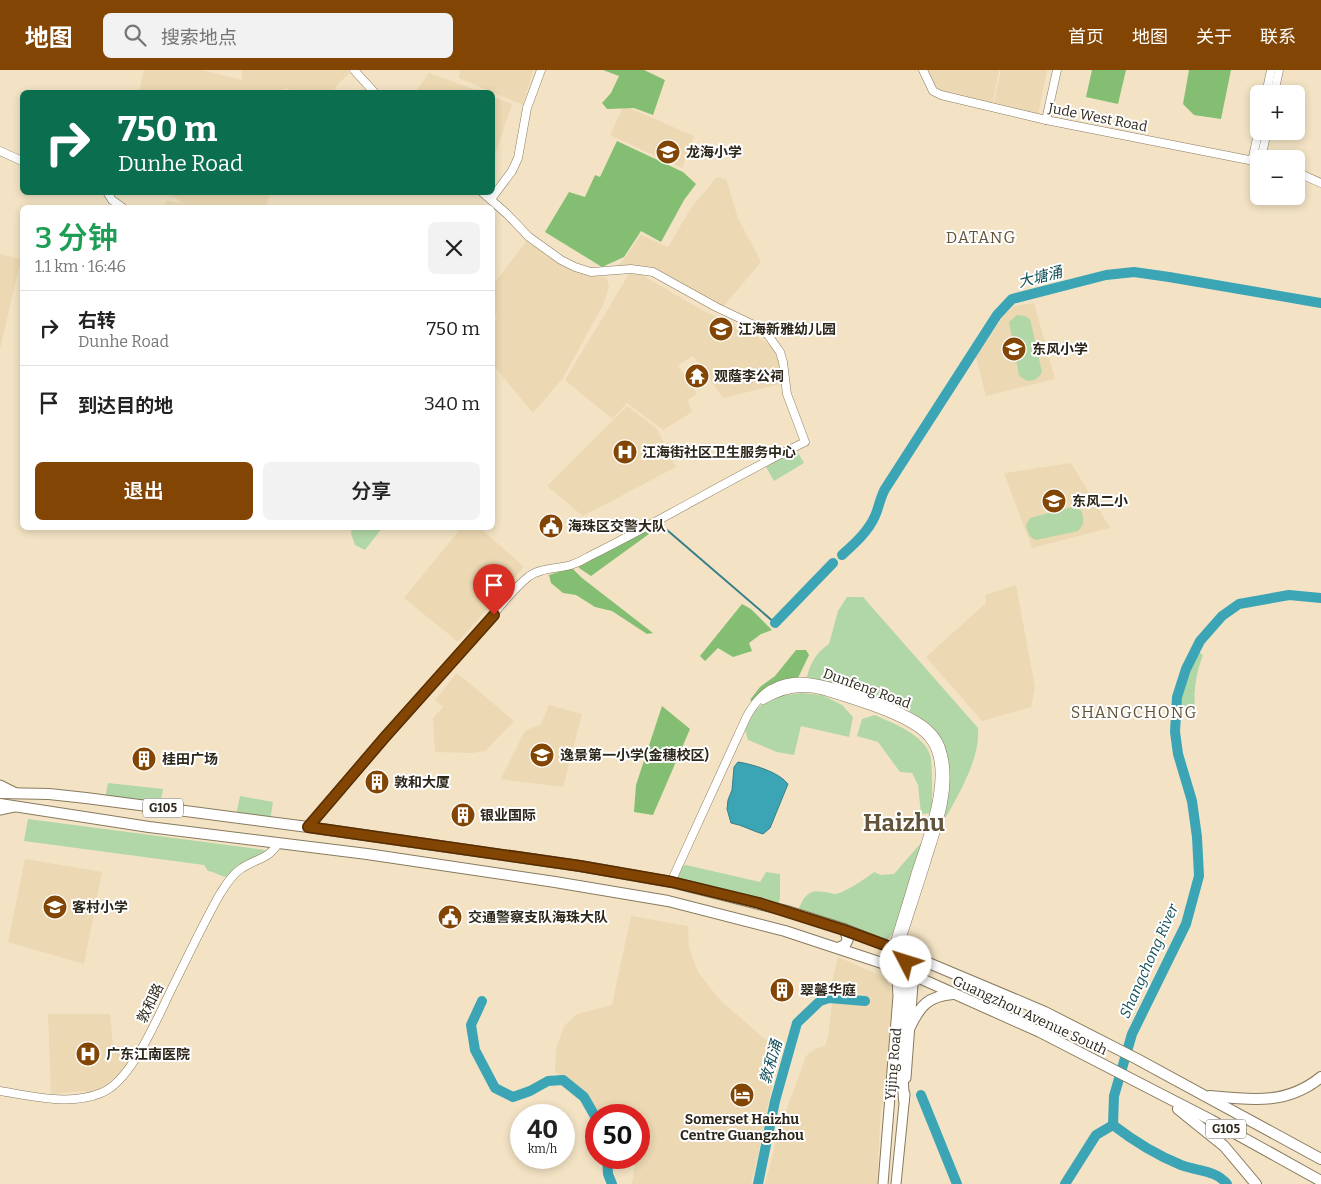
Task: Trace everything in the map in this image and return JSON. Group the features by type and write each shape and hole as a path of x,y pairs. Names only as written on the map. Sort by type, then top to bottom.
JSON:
{"highway":[{"name":"Guangzhou Avenue South","path":"0,791 61,795 570,864 672,882 759,903 844,930 1034,1007 1137,1059 1321,1159"},
{"name":"Guangzhou Avenue South","path":"0,807 14,807 555,882 646,897 733,917 904,968 1101,1063 1321,1181"},
{"path":"838,948 845,945 848,939 844,930"},
{"path":"868,958 882,957 895,950 904,968 905,1028 901,1064 904,1100"},
{"path":"904,968 919,959"},
{"path":"905,1028 926,1002 943,994 954,993"},
{"path":"1206,1096 1257,1100 1280,1098 1303,1089 1321,1077"},
{"path":"1157,1093 1224,1146 1256,1184"},
{"path":"1299,1147 1321,1153"}],"main road":[{"path":"0,785 17,793"},
{"name":"Yijing Road","path":"884,1184 898,984 904,968"},
{"name":"Yijing Road","path":"896,1184 909,1043 905,1028"}],"street":[{"path":"354,70 372,90"},
{"path":"495,194 512,171 518,158 527,108 541,70"},
{"name":"Jude West Road","path":"923,70 933,91 941,95 1046,120 1250,161"},
{"path":"1046,120 1057,70"},
{"path":"1268,85 1271,70"},
{"path":"1276,85 1279,70"},
{"path":"0,151 20,160"},
{"path":"1305,176 1321,183"},
{"path":"109,195 119,205"},
{"path":"308,827 385,737 484,628 514,589 528,577 535,572 572,565 587,558 645,529 744,472 805,442 787,394 780,352 768,335 758,327 716,307 653,272 631,269 591,272 575,267 528,237 486,195"},
{"path":"491,199 494,195"},
{"name":"Dunfeng Road","path":"672,882 756,700 783,684 812,681 896,710 921,723 936,737 943,753 945,765 944,787 934,836 895,950"},
{"name":"敦和路","path":"0,1091 44,1097 73,1098 94,1096 113,1086 127,1071 140,1051 225,886 236,872 269,854 278,843"}],"shaded area":[{"path":"144,70 201,70 242,80 242,70 347,70 349,73 334,90 291,90 285,88 284,90 139,90"},
{"path":"460,70 533,70 523,105 495,93 495,90 487,90 459,78"},
{"path":"924,70 999,70 992,106 933,90"},
{"path":"1001,70 1047,70 1038,116 993,106"},
{"path":"429,73 476,90 416,90"},
{"path":"495,98 512,104 495,155"},
{"name":"龙海小学","path":"624,106 694,136 682,168 610,135"},
{"path":"717,177 726,179 738,218 761,262 723,307 654,270 639,266 618,267 641,235 668,247 691,208"},
{"path":"170,195 190,195 188,205 164,205 167,201 185,204"},
{"path":"190,195 269,195 267,205 188,205"},
{"path":"526,242 581,274 607,278 609,288 603,305 563,378 533,413 495,367 495,322 497,316 495,314 495,282"},
{"path":"0,254 20,259 20,263 0,349"},
{"path":"629,274 642,275 700,309 754,335 776,349 782,367 781,384 723,398 693,356 678,365 697,394 688,400 692,412 663,430 627,403 612,419 565,380"},
{"name":"东风小学","path":"1034,303 1055,379 986,396 976,357 1004,315 1015,306"},
{"name":"江海街社区卫生服务中心","path":"627,406 657,429 676,467 583,516 547,486"},
{"name":"东风二小","path":"1071,463 1110,528 1032,548 1004,473"},
{"path":"459,530 482,530 524,567 458,642 404,598"},
{"path":"1016,585 1035,687 1031,707 982,721 926,657 986,603 985,595"},
{"path":"457,673 514,721 485,751 472,753 435,752 433,718 443,707 435,700"},
{"name":"逸景第一小学(金穗校区)","path":"549,705 582,714 563,787 501,779 525,731 541,724"},
{"name":"客村小学","path":"25,859 102,872 84,964 8,942"},
{"path":"631,916 688,926 689,948 698,972 720,1000 765,1039 779,1048 751,1184 632,1184 634,1169 650,1169 650,1104 592,1104 571,1082 555,1072 556,1049 564,1026 577,1014 612,1005"},
{"path":"838,957 886,978 892,992 893,1008 886,1097 881,1107 877,1184 765,1184 779,1130 806,1056 815,1049 825,1046 828,1037 832,1002 864,1006 865,995 830,990"},
{"name":"广东江南医院","path":"48,1014 110,1014 113,1046 122,1049 131,1059 120,1073 99,1090 51,1094"}],"green space":[{"path":"603,70 644,70 665,80 653,115 634,108 607,109 602,103 611,93 619,76"},
{"path":"1092,70 1126,70 1118,104 1086,97"},
{"path":"1189,70 1231,70 1221,119 1194,115 1183,104"},
{"path":"617,141 683,172 696,184 684,200 661,242 641,231 624,257 602,267 545,232 569,192 585,197 595,175 600,177"},
{"path":"1017,315 1030,319 1042,372 1031,381 1025,380 1019,375 1009,322"},
{"path":"796,449 804,463 774,481 766,467"},
{"path":"1072,507 1081,510 1083,516 1083,523 1078,531 1036,540 1030,536 1026,525 1030,518"},
{"path":"660,526 591,576 579,568 580,564 647,529"},
{"path":"352,530 380,530 365,550 355,545 351,534"},
{"path":"572,568 582,578 653,633 647,634 612,611 595,607 576,595 563,593 551,583 549,575"},
{"path":"847,597 863,597 978,728 978,741 971,767 938,831 944,750 937,732 926,722 895,704 857,690 807,677 815,658 829,644 838,611"},
{"path":"742,604 751,609 772,630 761,634 749,643 752,651 733,657 718,648 705,661 700,656"},
{"path":"796,650 806,650 809,655 797,680 753,702 750,700 760,687 775,676"},
{"path":"1198,652 1203,655 1196,681 1195,707 1189,711 1184,711 1182,710 1181,703 1183,688"},
{"path":"802,693 822,695 842,705 853,717 849,737 801,726 794,755 777,752 748,740 745,730 760,706 773,698"},
{"path":"662,706 690,729 653,815 634,812 636,785"},
{"path":"875,715 915,735 926,748 930,755 932,767 932,813 921,814 918,785 912,773 900,772 878,742 857,736 862,719"},
{"path":"108,783 163,789 160,806 105,799"},
{"path":"240,796 273,802 270,821 236,815"},
{"path":"28,819 265,850 262,855 228,877 225,877 208,871 204,865 24,841"},
{"path":"921,843 917,862 895,930 887,940 798,910 810,893 819,891 836,894 845,891 874,872 881,875 894,874"},
{"path":"686,865 760,882 766,872 780,874 778,906 675,880 683,866"}],"water":[{"path":"738,762 772,772 788,784 770,828 763,834 731,823 727,809 728,800 732,790 734,767"}],"waterway":[{"name":"大塘涌","path":"842,555 869,527 885,489 997,315 1012,299 1106,275 1134,272 1321,303"},
{"path":"667,530 775,623"},
{"name":"大塘涌","path":"775,623 833,563"},
{"name":"Shangchong River","path":"1227,1184 1223,1179 1212,1173 1181,1165 1153,1152 1113,1125 1114,1096 1132,1034 1186,924 1199,876 1197,837 1192,801 1178,754 1175,732 1177,697 1186,669 1200,641 1222,616 1239,604 1289,595 1321,598"},
{"name":"敦和涌","path":"758,1184 775,1101 797,1023 820,1001 829,998 865,1001"},
{"name":"敦和涌","path":"482,1001 471,1025 475,1050 495,1088 513,1097 530,1091 548,1081 563,1080 584,1097 588,1104"},
{"path":"921,1095 957,1184"},
{"path":"1065,1184 1096,1135 1113,1125"},
{"name":"敦和涌","path":"608,1169 612,1184"}],"place":[{"name":"龙海小学","path":"668,152"},
{"name":"江海新雅幼儿园","path":"721,329"},
{"name":"东风小学","path":"1014,349"},
{"name":"观蔭李公祠","path":"697,376"},
{"name":"江海街社区卫生服务中心","path":"625,452"},
{"name":"东风二小","path":"1054,501"},
{"name":"海珠区交警大队","path":"551,526"},
{"name":"逸景第一小学(金穗校区)","path":"542,755"},
{"name":"桂田广场","path":"144,759"},
{"name":"敦和大厦","path":"377,782"},
{"name":"银业国际","path":"463,815"},
{"name":"客村小学","path":"55,907"},
{"name":"交通警察支队海珠大队","path":"450,917"},
{"name":"翠馨华庭","path":"782,990"},
{"name":"广东江南医院","path":"88,1054"},
{"name":"Somerset Haizhu Centre Guangzhou","path":"742,1095"}],"district":[{"name":"DATANG","path":"981,237"},
{"name":"SHANGCHONG","path":"1134,712"},
{"name":"Haizhu","path":"904,823"}],"route":[{"path":"494,615 308,827 580,866 672,882 759,903 844,930 898,950 906,962"}]}
